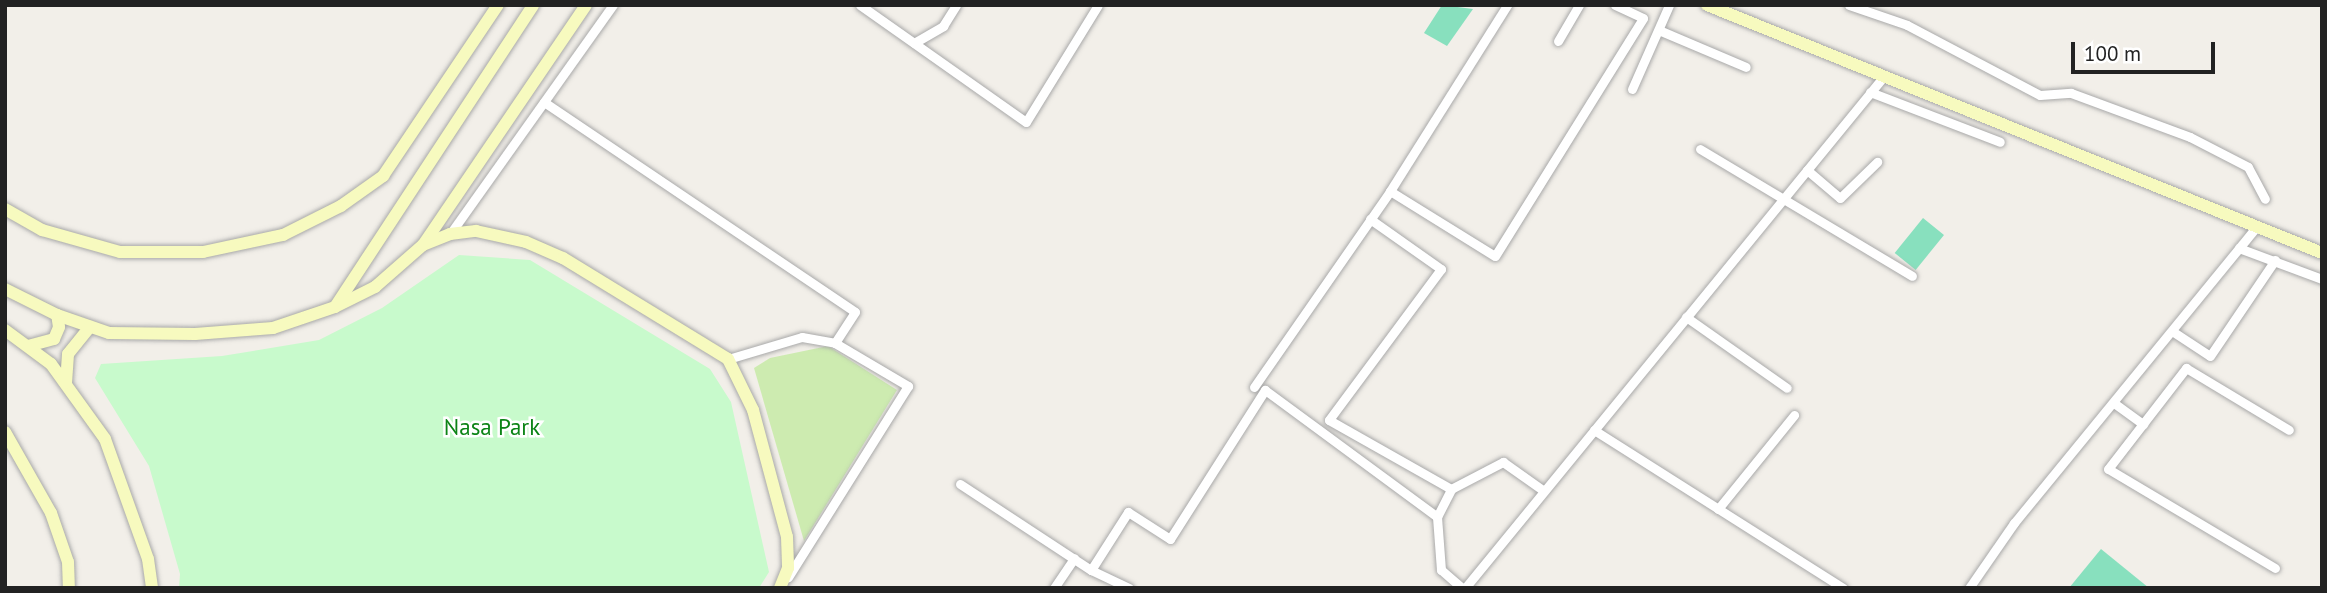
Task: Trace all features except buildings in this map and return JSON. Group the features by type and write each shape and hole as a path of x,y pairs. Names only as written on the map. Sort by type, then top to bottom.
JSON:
{"street":[{"path":"5,209 42,230 86,246 143,255 203,252 283,235 341,206 383,176 498,5"},
{"path":"335,307 533,5"},
{"path":"5,289 57,315 109,333 260,329 335,307 375,287 423,245 577,11 586,5"},
{"path":"450,234 613,5"},
{"path":"860,5 1026,122 1098,5"},
{"path":"914,43 943,26 956,5"},
{"path":"1254,387 1390,191 1507,5"},
{"path":"1558,41 1579,5"},
{"path":"1390,191 1495,256 1643,18 1615,5"},
{"path":"1632,89 1661,30 1670,5"},
{"path":"1707,5 2322,253"},
{"path":"1849,5 1907,24 2040,94 2071,93 2190,137 2248,167 2265,199"},
{"path":"1661,30 1746,67"},
{"path":"1544,491 1503,462 1451,489 1437,517 1441,570 1463,588 1544,491 1884,75"},
{"path":"1870,92 2000,142"},
{"path":"544,102 855,312 835,343"},
{"path":"1700,149 1781,201 1912,276"},
{"path":"1807,170 1840,198 1877,162"},
{"path":"1370,219 1441,269 1329,420 1451,489"},
{"path":"1969,588 2014,523 2257,226"},
{"path":"423,245 450,234 498,234 563,258 728,359 753,410 787,537 788,568 781,588"},
{"path":"2239,248 2322,279"},
{"path":"2172,331 2210,356 2275,260"},
{"path":"29,346 54,338 59,327 57,315"},
{"path":"1686,317 1787,388"},
{"path":"66,383 68,354 90,327"},
{"path":"5,330 29,346 66,383 105,439 148,559 152,588"},
{"path":"728,359 802,337 835,343 908,386 781,588"},
{"path":"2276,568 2108,470 2186,369 2289,430"},
{"path":"1091,570 1128,512 1170,539 1265,390 1437,517"},
{"path":"2114,403 2143,424"},
{"path":"1718,509 1794,415"},
{"path":"1594,430 1843,588"},
{"path":"5,432 51,513 68,562 69,588"},
{"path":"960,484 1091,570 1129,588"},
{"path":"1054,588 1074,558"}],"green space":[{"path":"1442,5 1473,9 1447,46 1424,33"},
{"path":"1923,218 1944,235 1916,270 1895,253"},
{"name":"Nasa Park","path":"459,255 530,260 710,369 731,402 769,572 759,588 179,588 180,574 149,466 95,378 101,364 222,356 319,340 382,308"},
{"path":"828,346 897,390 804,541 754,368 770,358"},
{"path":"2101,549 2149,588 2069,588"}]}
